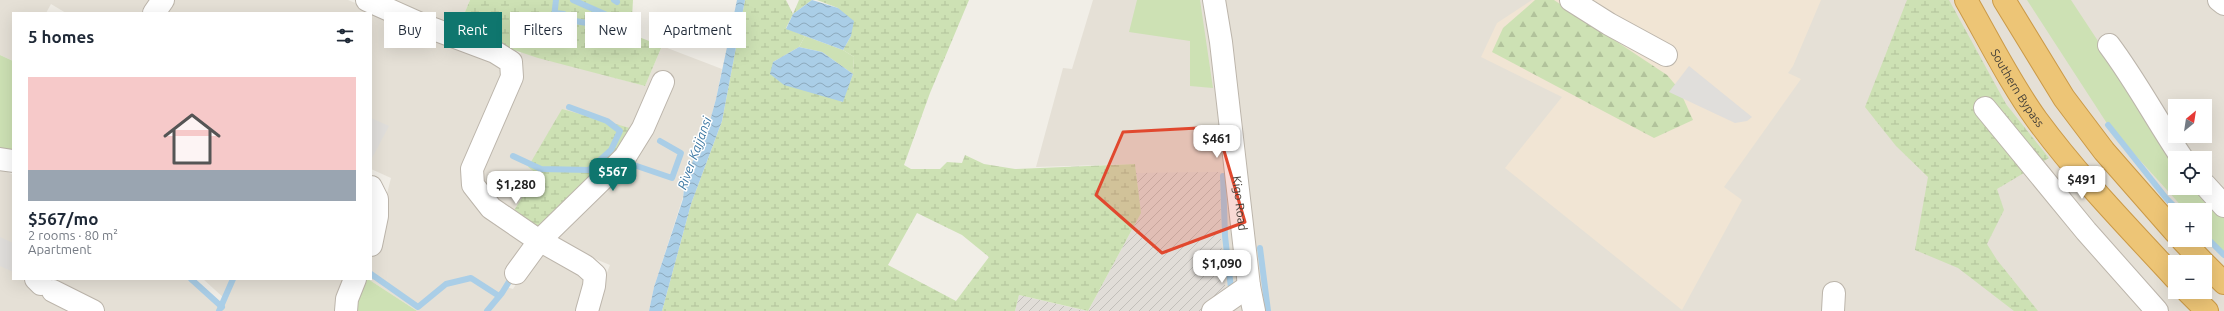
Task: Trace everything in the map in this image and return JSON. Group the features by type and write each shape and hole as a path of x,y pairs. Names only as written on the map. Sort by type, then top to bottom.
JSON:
{"highway":[{"name":"Southern Bypass","path":"1966,0 2036,120 2077,170 2168,270"},
{"path":"2004,0 2064,98 2104,151 2168,224"},
{"path":"2189,247 2196,255"},
{"path":"2212,271 2224,283"},
{"path":"2195,299 2207,311"}],"street":[{"path":"155,12 163,0"},
{"path":"367,0 423,25 495,52 511,62 512,77 472,169 473,185 491,208 540,240 585,266 595,275 594,286 587,311"},
{"name":"Kigo Road","path":"1214,0 1221,42 1249,286 1254,311"},
{"path":"1571,0 1608,24 1666,55"},
{"path":"2219,0 2224,4"},
{"path":"2109,45 2150,105 2177,151"},
{"path":"516,272 540,240 625,157 643,128 663,82"},
{"path":"1985,108 2086,231 2157,311"},
{"path":"0,159 12,161"},
{"path":"372,189 377,199 377,204 374,240 372,243"},
{"path":"2212,193 2224,206"},
{"path":"346,311 347,299 355,280"},
{"path":"43,285 93,311"},
{"path":"1213,311 1249,286"}],"highlighted area":[{"path":"1217,127 1245,222 1162,253 1096,195 1123,132"}],"shaded area":[{"path":"0,0 152,0 146,12 64,12 51,4 47,12 12,12 12,61 0,55"},
{"path":"169,0 348,0 384,15 384,48 436,48 436,36 444,39 444,48 470,48 508,62 461,177 480,203 532,243 506,287 513,289 541,245 590,279 579,311 417,311 370,280 372,280 372,256 379,241 382,213 391,178 372,169 372,12 161,12"},
{"path":"382,0 470,0 465,12 444,12 444,26 436,22 436,12 411,12"},
{"path":"1093,0 2224,0 2224,311 1131,311 1139,173 1136,173 1135,164 1036,167 1063,68 1072,69"},
{"path":"1532,0 1821,0 1793,66 1788,73 1801,79 1724,187 1742,200 1682,310 1505,168 1562,97 1481,57 1497,23"},
{"path":"661,48 667,48 722,69 708,128 685,178 683,197 654,287 649,311 592,311 610,265 583,254 558,238 637,130 528,167 537,174 511,215 478,181 521,52 645,86"},
{"path":"1689,66 1752,117 1747,121 1735,123 1669,92"},
{"path":"372,118 389,126 372,158"},
{"path":"0,168 12,174 12,280 23,280 85,311 0,311"},
{"path":"1220,172 1221,240 1226,297 1237,311 1088,311 1141,213 1136,173"},
{"path":"0,237 12,243 12,272 0,266"},
{"path":"43,280 190,280 222,307 225,299 204,280 352,280 341,311 101,311"},
{"path":"1019,295 1087,311 1015,311"}],"green space":[{"path":"470,0 633,0 632,12 585,12 585,48 641,48 641,38 649,41 649,48 661,48 645,86 538,58 502,46 502,12 465,12"},
{"path":"745,0 786,0 793,14 786,28 805,36 799,47 773,62 842,102 853,74 854,57 843,50 851,36 838,8 817,0 969,0 930,93 904,165 911,169 940,169 947,162 962,163 965,155 984,164 1015,169 1135,164 1141,213 1088,311 1019,295 1015,311 662,311 691,204 722,121 736,48 746,48 746,12 743,12","holes":["917,213 962,235 989,257 956,301 888,265"]},
{"path":"799,0 812,0 793,14"},
{"path":"1137,0 1200,0 1213,88 1190,86 1190,41 1129,32"},
{"path":"1535,0 1554,0 1667,75 1679,89 1693,120 1654,138 1492,52 1503,28"},
{"path":"1907,0 1949,0 2006,104 2049,158 1997,189 2004,210 1987,244 1997,260 2038,311 2014,311 1958,268 1915,250 1928,177 1896,146 1865,107"},
{"path":"2027,0 2071,0 2170,151 2168,151 2168,191 2108,125"},
{"path":"805,36 843,50 854,57 853,74 822,52 799,47"},
{"path":"0,55 12,61 12,154 0,152"},
{"path":"562,109 637,130 540,231 511,215 537,174 528,167"},
{"path":"2171,195 2206,195 2224,217 2224,254 2212,241 2212,203 2179,203"},
{"path":"361,280 370,280 417,311 354,311"}],"water":[{"path":"737,0 745,0 743,12 734,12"},
{"path":"812,0 838,8 854,21 851,36 843,50 786,29 793,14"},
{"path":"799,47 822,52 853,74 843,102 784,85 770,74 773,62"},
{"path":"727,48 736,48 722,121 691,204 662,311 649,311 654,287 683,199 685,178 708,128"}],"waterway":[{"path":"555,12 556,0"},
{"path":"573,0 600,12"},
{"path":"577,21 585,23"},
{"path":"513,156 541,169 589,170 611,150 620,131 607,121 569,107"},
{"path":"2108,125 2171,203"},
{"name":"River Kajjansi","path":"628,163 672,178 681,153 660,141"},
{"path":"1223,176 1225,236 1231,288"},
{"path":"2212,243 2224,255"},
{"path":"1260,248 1268,311"},
{"path":"372,275 418,307 446,284 471,278 499,296"},
{"path":"487,311 502,293 513,275"},
{"path":"192,280 222,307"},
{"path":"219,311 233,280"}]}
